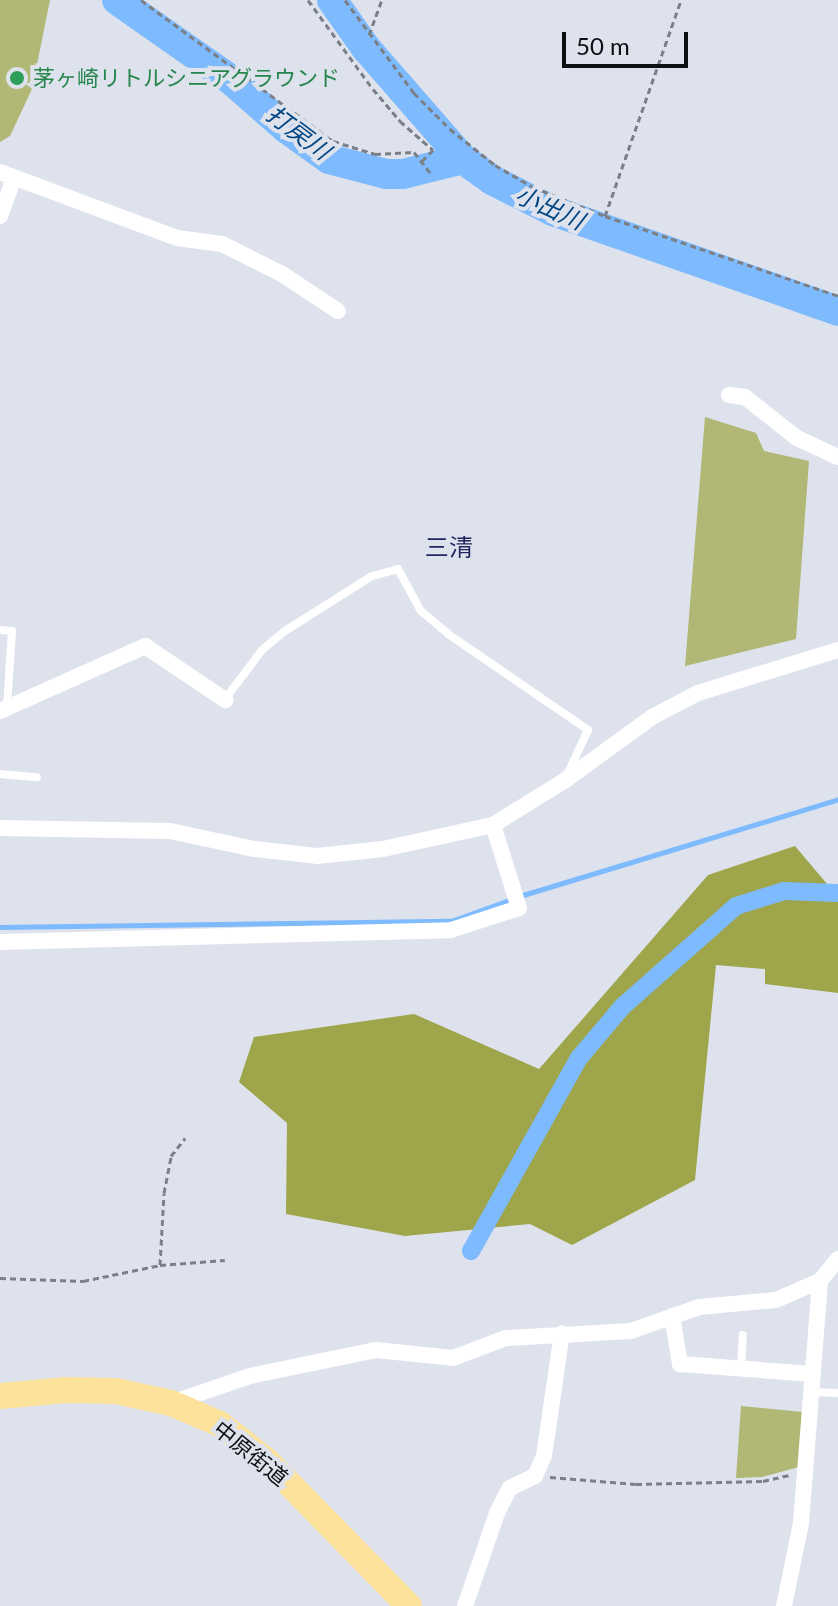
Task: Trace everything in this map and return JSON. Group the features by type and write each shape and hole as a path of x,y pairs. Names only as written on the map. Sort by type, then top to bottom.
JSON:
{"main road":[{"name":"中原街道","path":"0,1396 91,1390 171,1403 220,1424 267,1461 409,1606"}],"street":[{"path":"0,216 7,175 177,238 222,244 282,274 338,311"},
{"path":"729,395 745,397 797,438 838,457"},
{"path":"4,710 145,646 225,700"},
{"path":"0,828 170,831 254,849 317,856 383,849 493,825 564,781 652,717 698,693 838,650"},
{"path":"0,942 451,930 519,908 493,825"},
{"path":"171,1403 250,1376 366,1351 453,1358 506,1338 631,1331 699,1307 776,1300 820,1281 838,1259"},
{"path":"784,1606 801,1523 820,1281"},
{"path":"672,1316 680,1364 813,1374"},
{"path":"465,1606 497,1513 510,1488 535,1476 544,1456 562,1333"}],"lane":[{"path":"225,700 262,650 285,631 372,576 398,569 421,611 448,634 588,730 564,781"},
{"path":"0,630 12,631 4,710"},
{"path":"0,774 37,777"},
{"path":"741,1369 743,1335"},
{"path":"812,1392 838,1393"}],"path":[{"path":"141,0 333,141 375,154 414,152 431,174"},
{"path":"308,0 373,89 400,121 433,150 423,161"},
{"path":"345,0 414,93 450,129 495,165 533,187 605,216 838,296"},
{"path":"369,35 382,0"},
{"path":"605,216 681,0"},
{"path":"160,1265 164,1193 171,1156 185,1138"},
{"path":"0,1278 83,1281 160,1265 225,1260"},
{"path":"535,1476 636,1484 763,1481 806,1471"}],"green space":[{"name":"茅ヶ崎リトルシニアグラウンド","path":"0,0 50,0 32,89 10,136 0,142"},
{"path":"705,417 756,433 764,451 809,461 796,639 685,666"},
{"path":"795,846 838,897 838,993 765,984 765,969 716,965 695,1180 572,1245 530,1224 405,1236 286,1214 287,1123 239,1082 254,1037 414,1014 539,1069 708,875"},
{"path":"741,1406 803,1412 799,1467 762,1477 736,1478"}],"waterway":[{"name":"打戻川","path":"117,0 230,79 286,128 329,159 386,174 403,174 463,159"},
{"name":"小出川","path":"332,0 366,48 463,159 492,180 553,211 838,311"},
{"path":"0,927 451,921 523,895 838,799"},
{"path":"471,1251 579,1058 623,1006 736,906 784,891 838,893"}],"place":[{"name":"茅ヶ崎リトルシニアグラウンド","path":"17,78"}],"district":[{"name":"三清","path":"449,547"}]}
